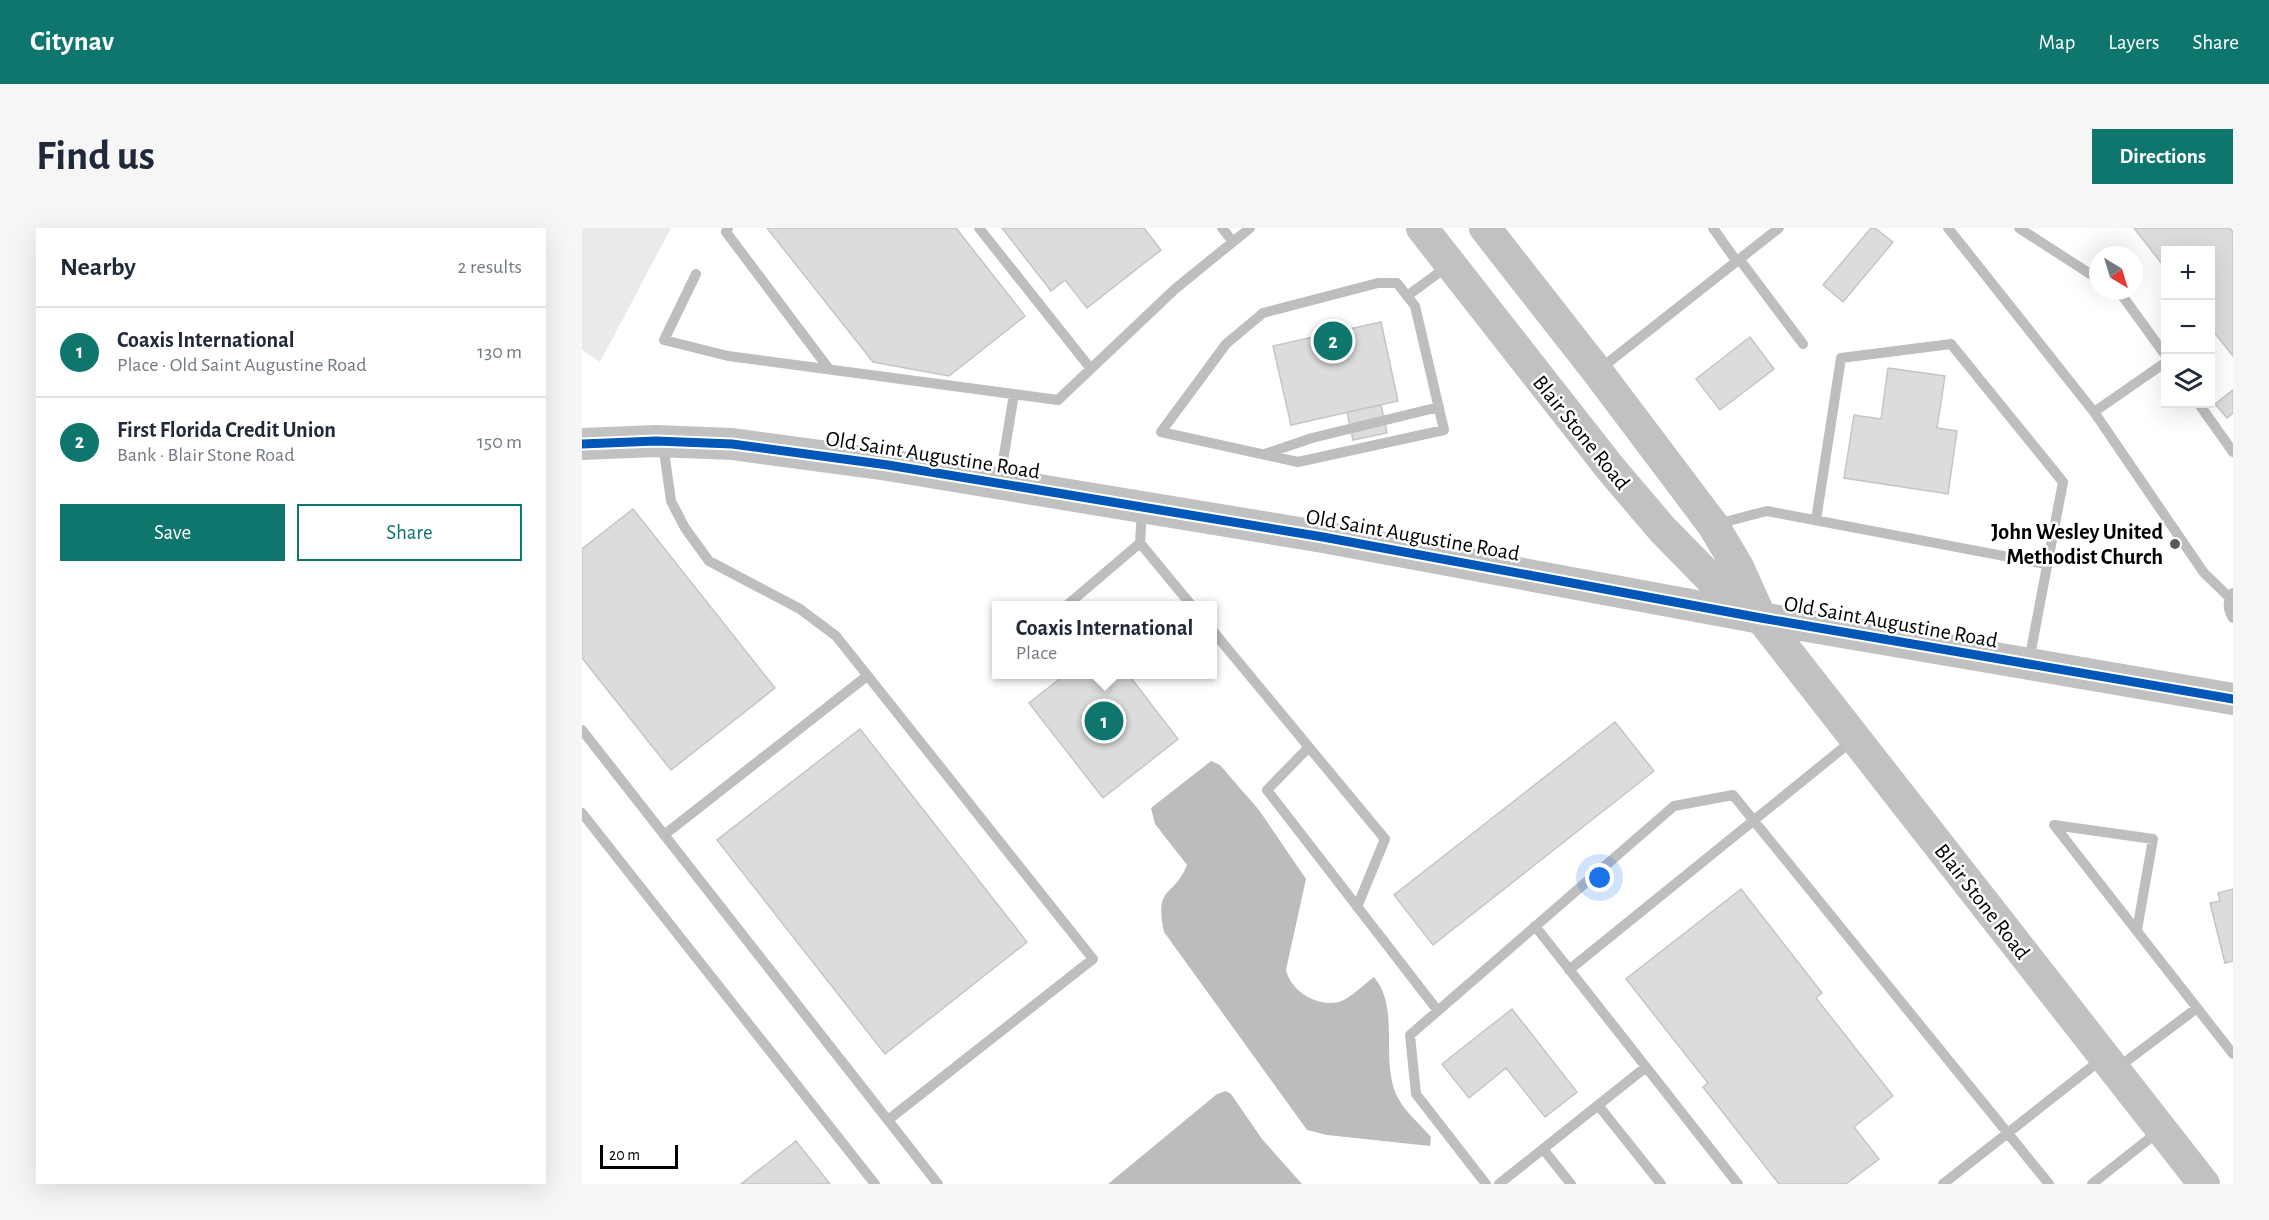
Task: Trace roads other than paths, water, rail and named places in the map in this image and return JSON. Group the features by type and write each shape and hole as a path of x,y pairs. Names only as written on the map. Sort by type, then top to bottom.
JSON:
{"main road":[{"name":"Blair Stone Road","path":"1422,228 1611,469 1662,529 1710,578 1761,618"},
{"name":"Blair Stone Road","path":"1487,231 1597,370 1713,525 1738,567 1761,618 2204,1184"},
{"path":"1450,264 1487,231"},
{"name":"Old Saint Augustine Road","path":"582,444 663,442 732,444 999,483 1323,537 1761,618 2233,699"}],"lane":[{"path":"728,228 726,232 829,369"},
{"path":"979,228 1091,369"},
{"path":"1222,228 1233,242"},
{"path":"696,274 664,340 728,356 1058,400 1175,289 1250,228"},
{"path":"1713,228 1803,344"},
{"path":"1597,370 1779,228"},
{"path":"1948,228 2094,412 2204,573 2231,595 2228,611 2233,618"},
{"path":"2019,228 2089,273"},
{"path":"1407,296 1450,264"},
{"path":"1378,283 1397,283 1415,306 1439,407 1444,430 1298,462 1161,432 1226,344 1263,313 1378,283"},
{"path":"2125,300 2165,354"},
{"path":"1816,520 1841,358 1951,344 2063,482 2028,664"},
{"path":"2094,412 2161,365"},
{"path":"999,483 1014,394"},
{"path":"1265,454 1312,438 1439,407"},
{"path":"2202,408 2233,452"},
{"path":"663,442 671,501 685,528 709,561 800,609 836,636 1093,959 888,1120"},
{"path":"1142,507 1140,543 1188,601"},
{"path":"1713,525 1767,511 2046,564"},
{"path":"1072,601 1140,543"},
{"path":"1217,636 1385,839 1357,907"},
{"path":"664,835 867,676"},
{"path":"582,730 938,1184"},
{"path":"1569,970 1855,738"},
{"path":"1309,747 1266,790 1438,1011"},
{"path":"1486,1184 1416,1094 1410,1035 1674,806 1733,795 2049,1184"},
{"path":"582,813 875,1184"},
{"path":"2137,930 2153,839 2054,825 2233,1054"},
{"path":"1535,926 1738,1184"},
{"path":"1943,1184 2008,1133 2110,1063 2197,1008"},
{"path":"1499,1184 1646,1067"},
{"path":"1598,1105 1661,1184"},
{"path":"2092,1184 2162,1129"},
{"path":"1543,1149 1571,1184"}],"place":[{"name":"First Florida Credit Union","path":"1333,341"},
{"name":"John Wesley United Methodist Church","path":"2175,544"},
{"name":"Coaxis International","path":"1104,721"}]}
